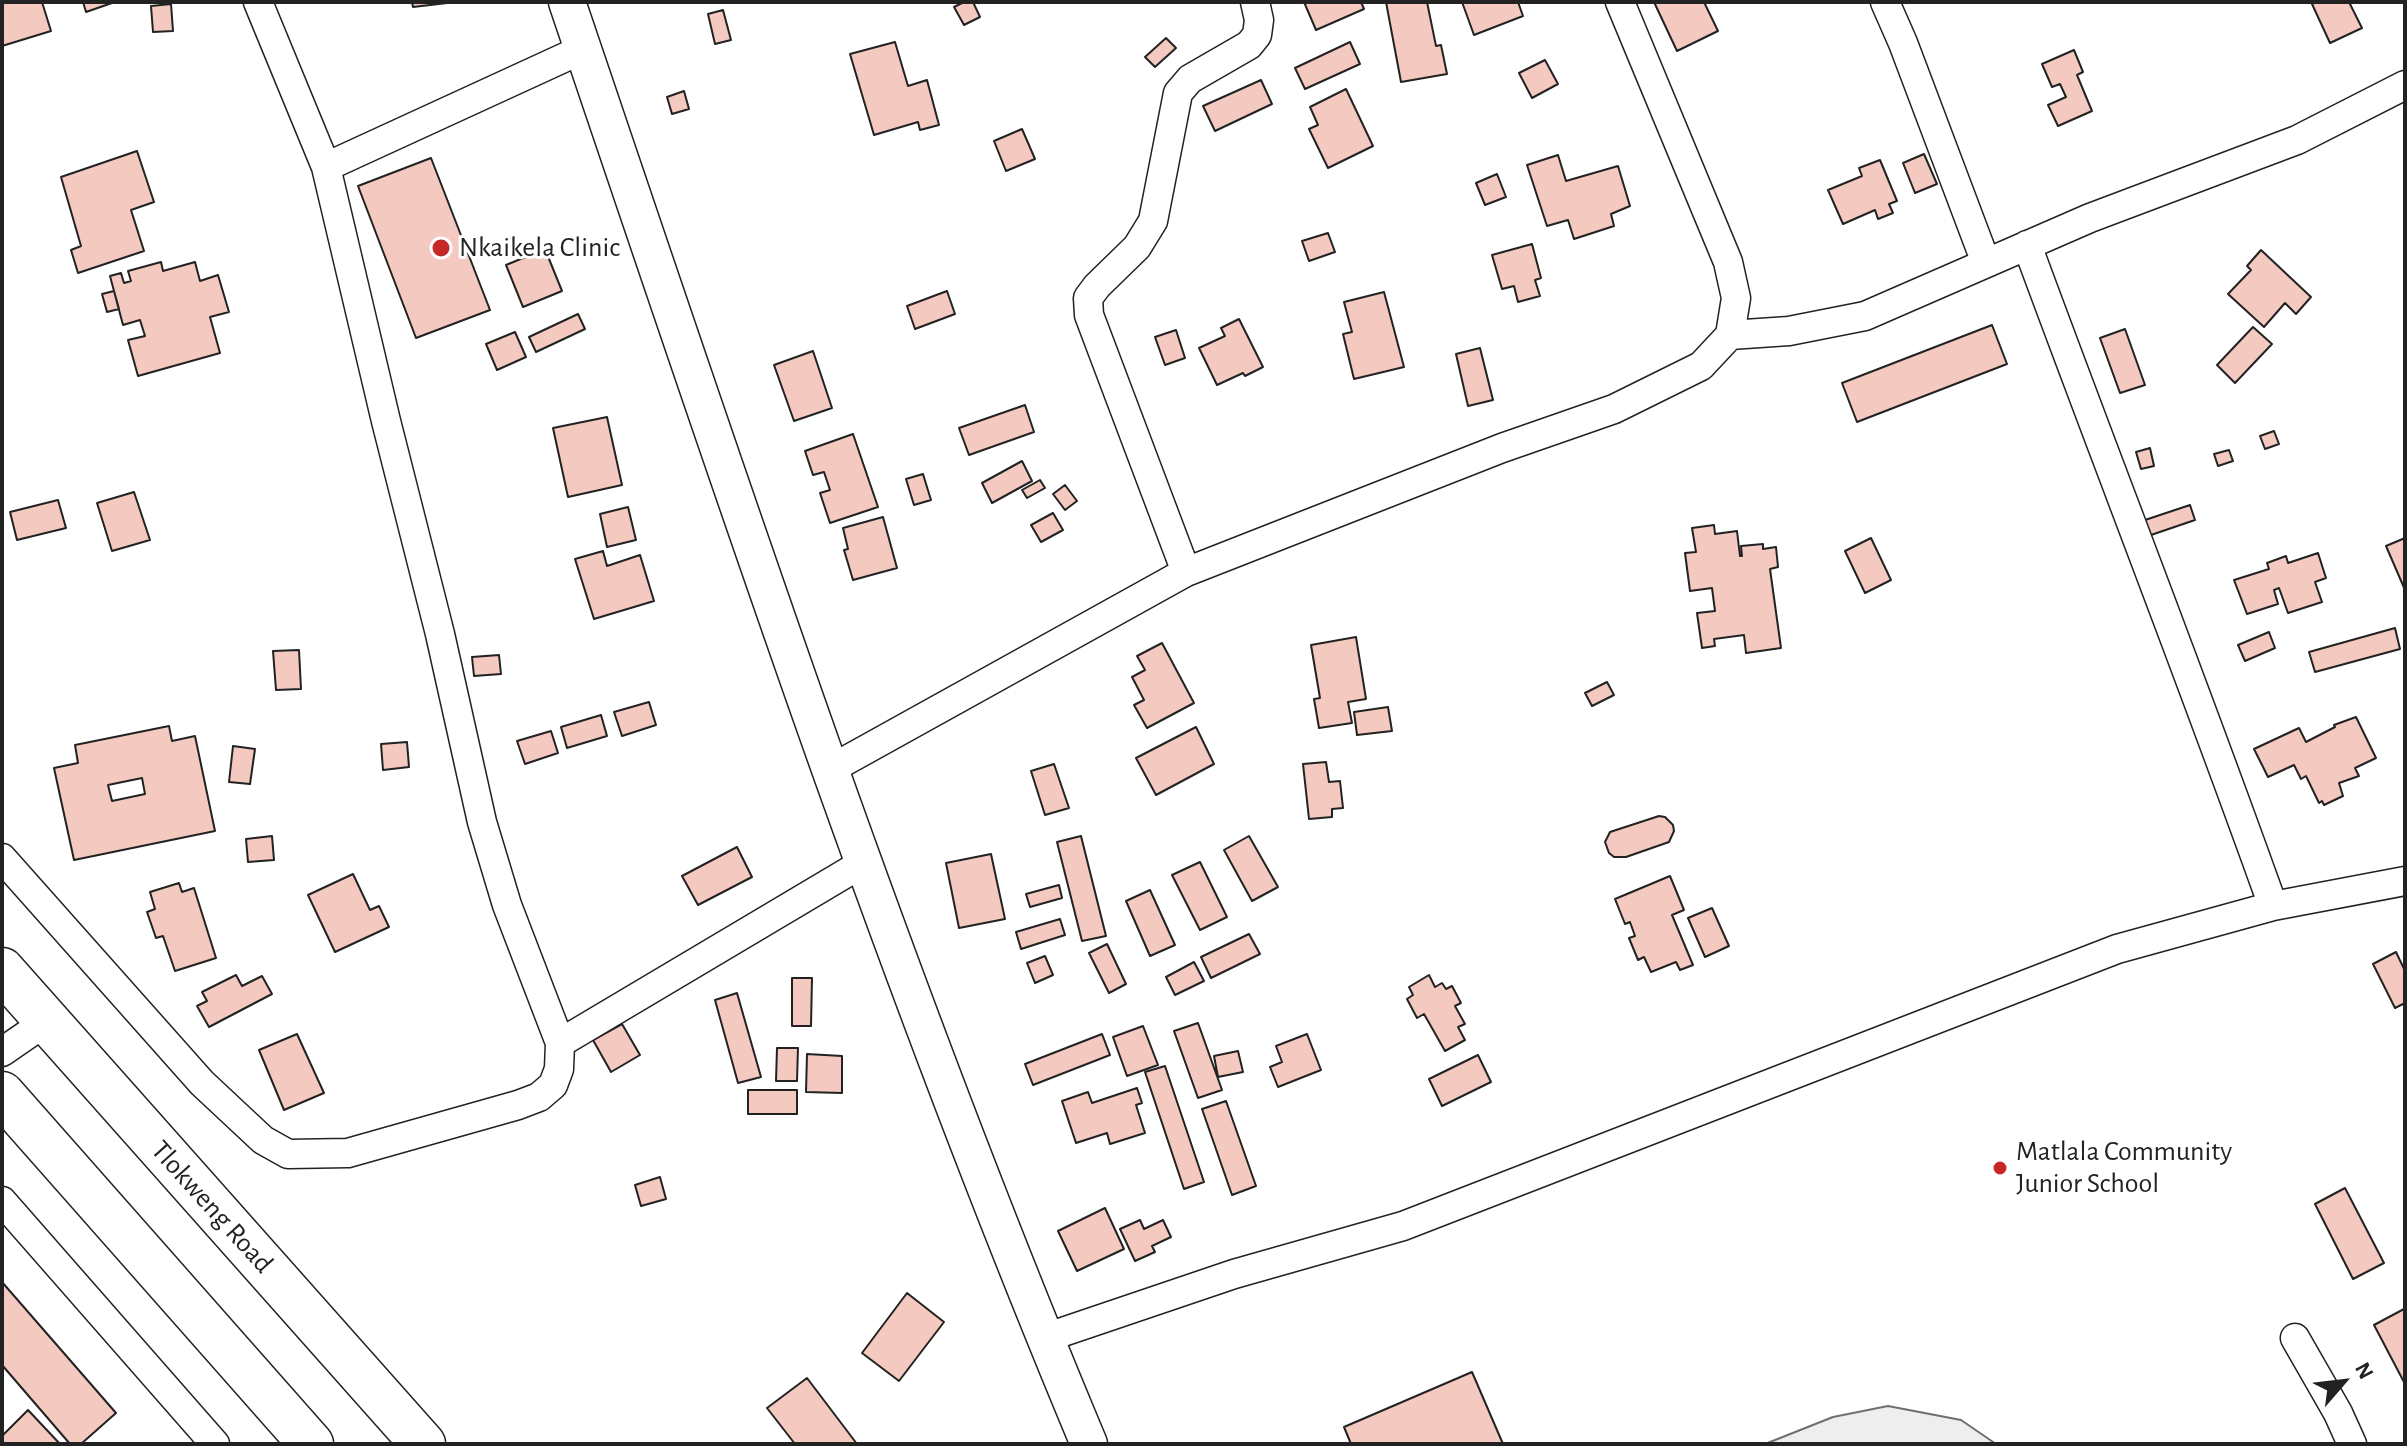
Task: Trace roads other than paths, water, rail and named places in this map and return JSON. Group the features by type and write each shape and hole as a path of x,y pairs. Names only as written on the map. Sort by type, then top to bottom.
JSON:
{"main road":[{"name":"Tlokweng Road","path":"2,970 423,1444"},
{"path":"2,1094 311,1444"}],"street":[{"path":"2,858 202,1083 263,1140 288,1154 348,1153 518,1105 539,1097 553,1085 559,1069 560,1043 507,905 482,822 440,634 326,167 258,2"},
{"path":"567,2 829,770 1045,1338 1089,1444"},
{"path":"1186,572 1089,315 1088,298 1137,247 1153,221 1178,93 1190,79 1249,45 1257,35 1259,20 1255,2"},
{"path":"829,770 1186,572 1488,454 1614,409 1701,366 1730,335 1736,298 1728,262 1620,2"},
{"path":"1885,2 1986,263"},
{"path":"326,167 583,49"},
{"path":"1730,335 1789,331 1865,316 2090,218 2297,140 2405,85"},
{"path":"2027,245 2139,549 2213,736 2273,906"},
{"path":"560,1043 863,863"},
{"path":"1045,1338 1234,1274 1403,1226 2117,949 2273,906 2405,881"},
{"path":"2,1052 47,1021"},
{"path":"2,1201 215,1444"},
{"path":"2295,1338 2352,1444"}],"place":[{"name":"Nkaikela Clinic","path":"441,248"},
{"name":"Matlala Community Junior School","path":"2000,1168"}]}
